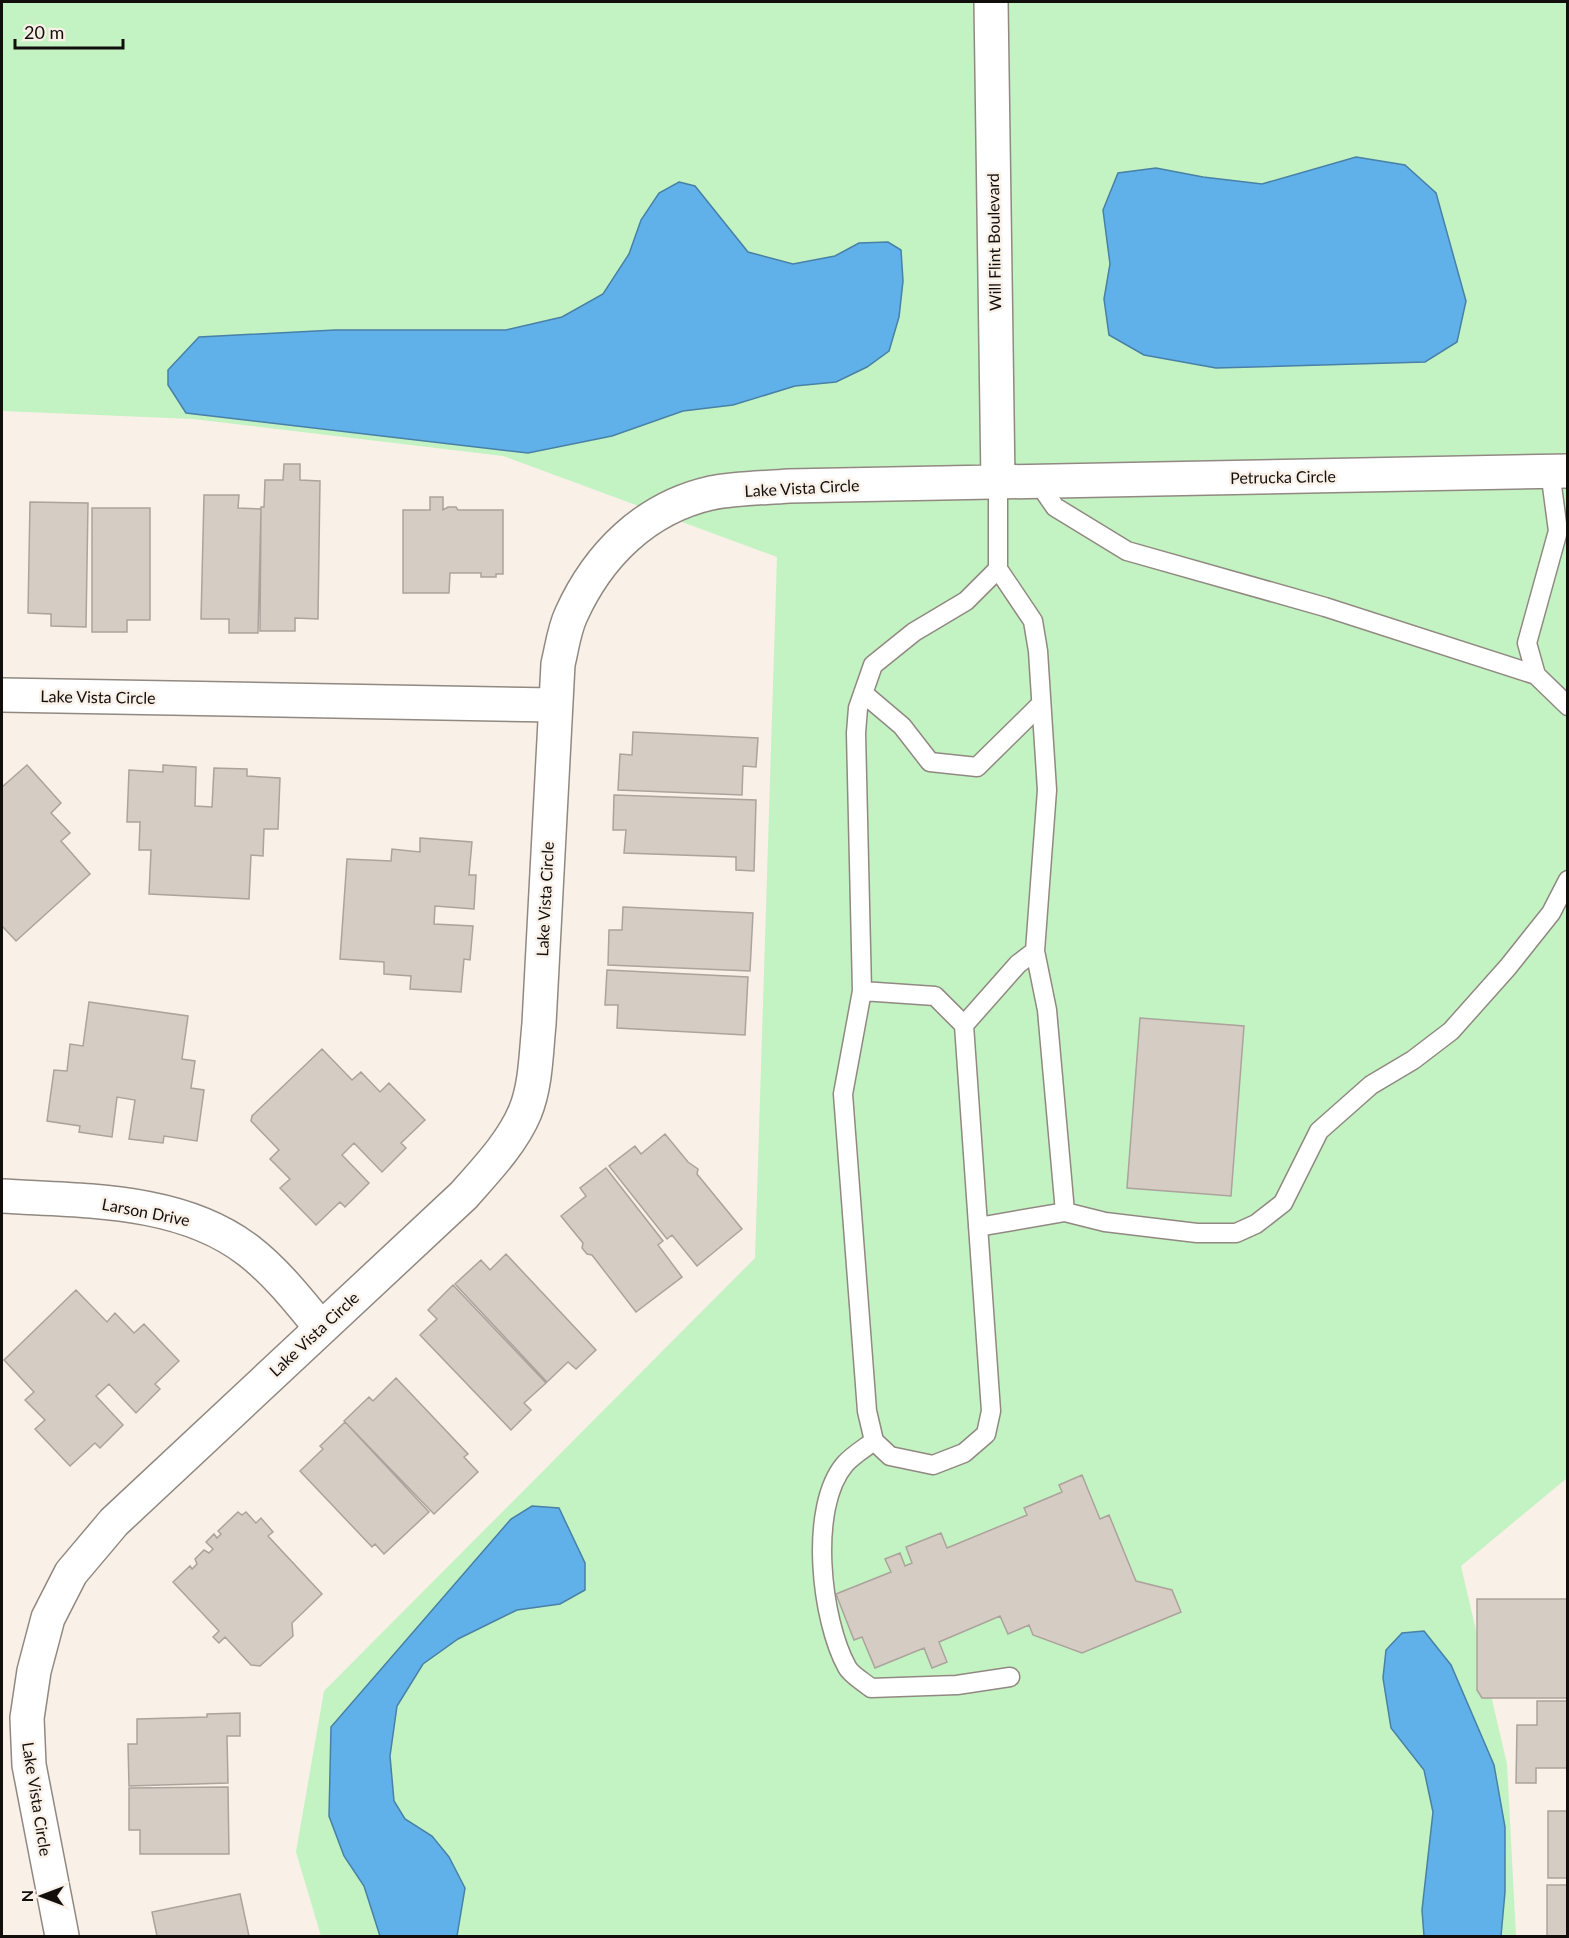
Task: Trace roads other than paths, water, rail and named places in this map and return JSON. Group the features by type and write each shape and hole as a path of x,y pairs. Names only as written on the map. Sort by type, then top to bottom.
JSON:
{"street":[{"name":"Will Flint Boulevard","path":"991,2 998,482"},
{"name":"Petrucka Circle","path":"998,482 1559,471"},
{"name":"Lake Vista Circle","path":"62,1936 30,1774 27,1718 34,1671 48,1618 71,1573 114,1522 464,1195 497,1157 525,1112 535,1069 539,1024 554,705 558,664 570,616 594,571 626,535 668,507 712,493 789,486 998,482"},
{"name":"Lake Vista Circle","path":"2,695 554,705"},
{"name":"Larson Drive","path":"2,1196 88,1201 157,1210 204,1224 248,1250 287,1286 321,1328"}],"lane":[{"path":"1536,675 1527,643 1558,531 1559,471"},
{"path":"1037,481 1055,507 1127,551 1325,607 1536,675 1568,706"},
{"path":"998,482 998,569 1033,621 1041,704 1047,790 1035,951 1047,1010 1065,1212"},
{"path":"862,991 935,996 964,1025 991,1411 986,1434 964,1453 933,1465 890,1456 874,1441 867,1411 843,1094 862,991 856,733 858,708 873,665 914,632 966,601 998,569"},
{"path":"863,693 902,726 930,762 977,766 1041,704"},
{"path":"978,1227 1065,1212 1105,1222 1197,1233 1236,1233 1256,1224 1283,1203 1319,1131 1371,1085 1413,1060 1451,1031 1508,968 1544,922 1568,880"},
{"path":"964,1025 1018,964 1035,951"},
{"path":"874,1441 845,1464 830,1495 821,1542 824,1603 847,1668 871,1688 957,1685 1010,1677"}],"water":[{"path":"1356,157 1405,165 1436,193 1466,301 1457,342 1425,362 1216,368 1144,355 1109,335 1104,299 1110,264 1103,210 1118,173 1156,168 1203,177 1262,184"},
{"path":"679,182 695,186 748,252 793,264 835,256 859,243 888,242 901,250 903,281 899,317 889,351 867,367 836,382 795,386 733,405 683,411 612,436 528,453 186,413 168,385 168,370 199,337 335,330 506,330 562,317 603,294 629,254 641,220 659,193"},
{"path":"532,1506 559,1508 585,1563 585,1590 560,1604 517,1610 458,1639 423,1664 397,1706 390,1756 394,1801 405,1819 432,1836 449,1857 465,1888 457,1936 380,1936 364,1886 344,1856 329,1816 331,1727 511,1519"},
{"path":"1424,1631 1451,1665 1494,1765 1505,1827 1505,1892 1501,1936 1424,1936 1422,1910 1433,1812 1424,1770 1391,1728 1383,1678 1386,1650 1402,1633"}]}
